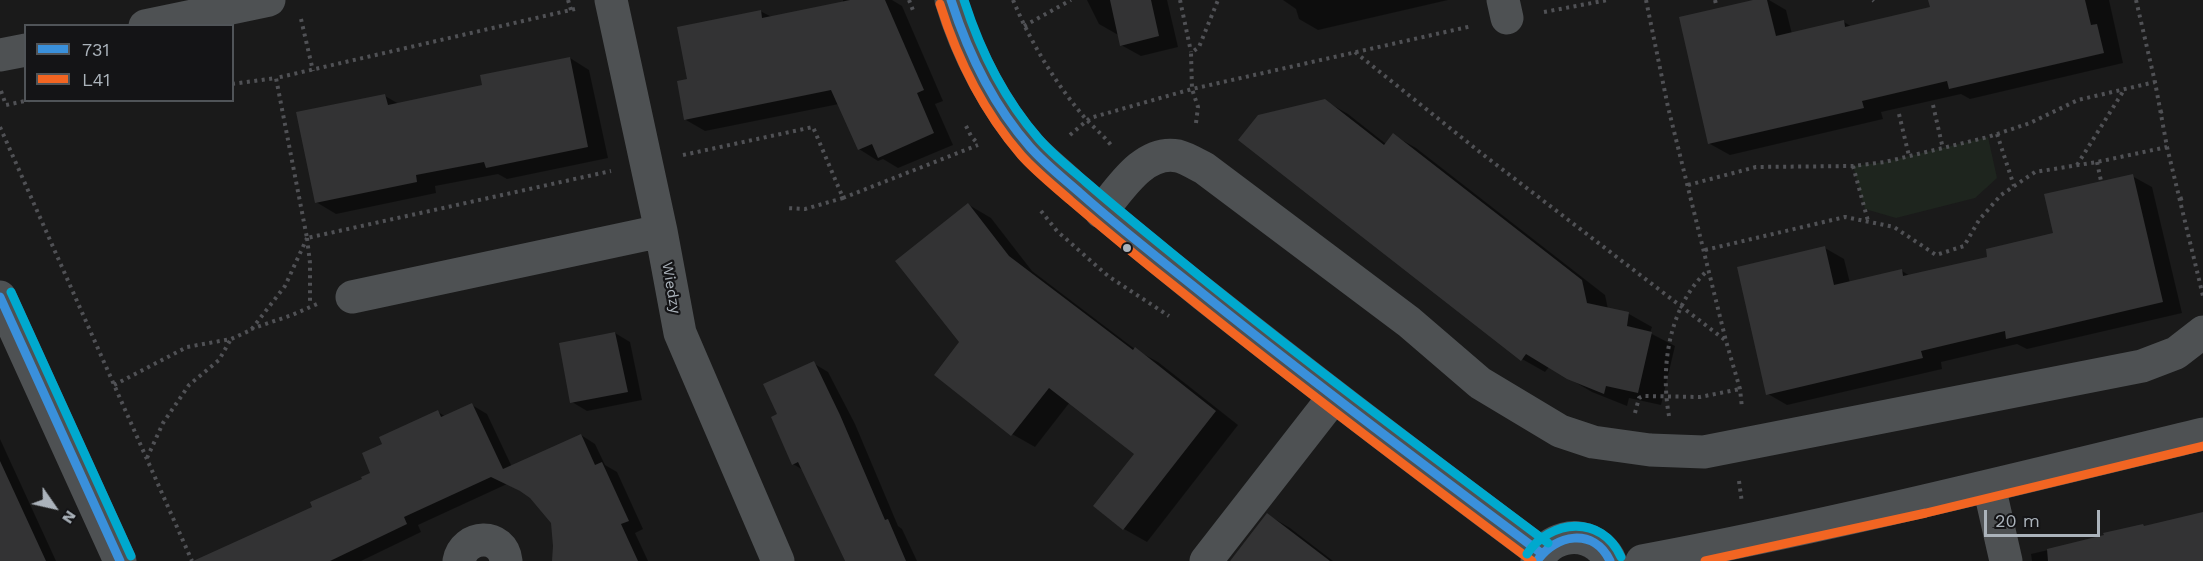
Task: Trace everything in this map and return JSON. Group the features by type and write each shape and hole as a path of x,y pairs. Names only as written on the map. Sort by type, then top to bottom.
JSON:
{"street":[{"path":"951,0 963,35 981,74 1002,108 1030,147 1101,212 1334,398 1539,557 1553,542 1574,537 1594,543 1608,556 1610,561"},
{"name":"Wiedzy","path":"611,1 661,231 680,333 778,561"},
{"path":"158,24 284,5"},
{"path":"0,55 24,50"},
{"path":"1101,212 1144,164 1161,155 1180,156 1204,168 1409,322 1480,383 1560,431 1593,442 1650,450 1704,452 2142,366 2176,353 2203,332"},
{"path":"352,297 661,231"},
{"path":"0,297 120,561"},
{"path":"1206,561 1334,398"},
{"path":"1642,561 1714,548 1989,486 2203,434"},
{"path":"1989,486 2006,561"},
{"path":"459,561 467,545 481,539 496,544 502,549 506,561"}],"path":[{"path":"568,0 571,10"},
{"path":"1024,26 1071,0"},
{"path":"1180,0 1191,53 1192,88 1198,107 1190,161"},
{"path":"1191,53 1199,47 1218,0"},
{"path":"1050,165 1070,135 1090,118 1192,88 1354,52 1505,9 1608,0"},
{"path":"1646,0 1688,186 1740,389 1743,428 1733,446 1744,512"},
{"path":"2136,0 2167,147 2203,296"},
{"path":"234,84 313,71 611,1"},
{"path":"284,5 313,71"},
{"path":"1354,52 1481,153 1726,341"},
{"path":"276,78 307,238 310,263 310,305"},
{"path":"1688,186 1756,167 1853,166 1943,149 2030,123 2078,100 2155,82"},
{"path":"0,87 6,105 24,101"},
{"path":"2076,165 2125,89"},
{"path":"1933,105 1943,149"},
{"path":"2160,112 2167,110"},
{"path":"1899,114 1909,156"},
{"path":"307,238 813,126 843,198"},
{"path":"0,127 192,561"},
{"path":"1996,134 2014,186"},
{"path":"785,208 805,209 843,198 978,145"},
{"path":"1704,250 1845,217 1894,227 1936,255 1964,246 1979,220 2001,195 2035,172 2167,147"},
{"path":"2097,162 2101,181"},
{"path":"1853,166 1868,222"},
{"path":"2180,200 2187,197"},
{"path":"251,330 285,286 307,238"},
{"path":"1676,451 1665,392 1669,344 1681,306 1697,281 1709,270"},
{"path":"114,385 187,348 231,339 292,315 310,305 352,297"},
{"path":"147,459 163,423 189,385 219,360 231,339"}],"shaded area":[{"path":"1988,137 1997,178 1975,198 1896,218 1865,209 1853,166 1885,162"}],"building":[{"path":"850,0 885,0 924,90 917,93 934,133 878,158 872,144 858,150 831,90 684,120 677,81 687,79 677,27 761,10 762,18"},
{"path":"1110,0 1151,0 1159,36 1120,46"},
{"path":"1753,0 1767,0 1776,36 1844,20 1845,27 1930,7 1928,0 2085,0 2091,25 2097,24 2104,53 1949,89 1947,81 1862,101 1864,108 1708,144 1679,17"},
{"path":"570,57 588,147 486,168 484,162 416,175 417,182 315,203 296,112 385,94 388,105 482,85 480,75"},
{"path":"1325,99 1384,145 1393,133 1582,280 1587,303 1629,312 1627,326 1652,332 1638,393 1606,386 1604,394 1567,379 1526,354 1521,361 1238,140 1258,115"},
{"path":"2133,174 2163,302 2006,339 2005,331 1921,351 1923,358 1766,395 1737,267 1825,246 1834,285 1902,269 1903,276 1987,257 1986,249 2053,233 2044,194"},
{"path":"968,203 1009,256 1133,350 1135,347 1216,411 1123,530 1093,506 1134,454 1049,388 1011,436 934,375 959,342 895,261"},
{"path":"615,332 628,392 570,403 559,343"},
{"path":"814,361 885,520 888,519 906,561 845,561 798,462 792,465 771,417 777,414 763,384"},
{"path":"472,403 503,469 581,434 595,465 602,462 629,521 621,524 638,561 552,561 551,523 530,498 491,477 404,517 407,524 330,561 193,561 312,507 310,502 362,479 361,477 370,473 362,453 382,444 379,437 438,410 441,417"},
{"path":"0,461 46,561 0,561"},
{"path":"2203,512 2203,561 2048,561 2047,549 2104,535 2103,533"},
{"path":"1267,513 1330,561 1230,561"}],"transit line":[{"name":"731","path":"951,0 965,39 993,96 1017,131 1048,165 1121,228 1235,319 1541,553"},
{"path":"964,0 978,37 1004,91 1026,124 1056,156 1245,312 1548,543"},
{"name":"L41","path":"940,4 954,44 983,102 1007,138 1038,173 1126,247 1269,361 1532,561"},
{"path":"11,292 131,556"},
{"name":"731","path":"0,297 120,561"},
{"name":"L41","path":"1705,561 1926,513 2203,446"},
{"path":"1527,554 1537,542 1549,534 1562,528 1576,526 1602,533 1621,557"},
{"name":"731","path":"1537,561 1554,545 1574,538 1594,543 1603,550 1610,561"}]}
